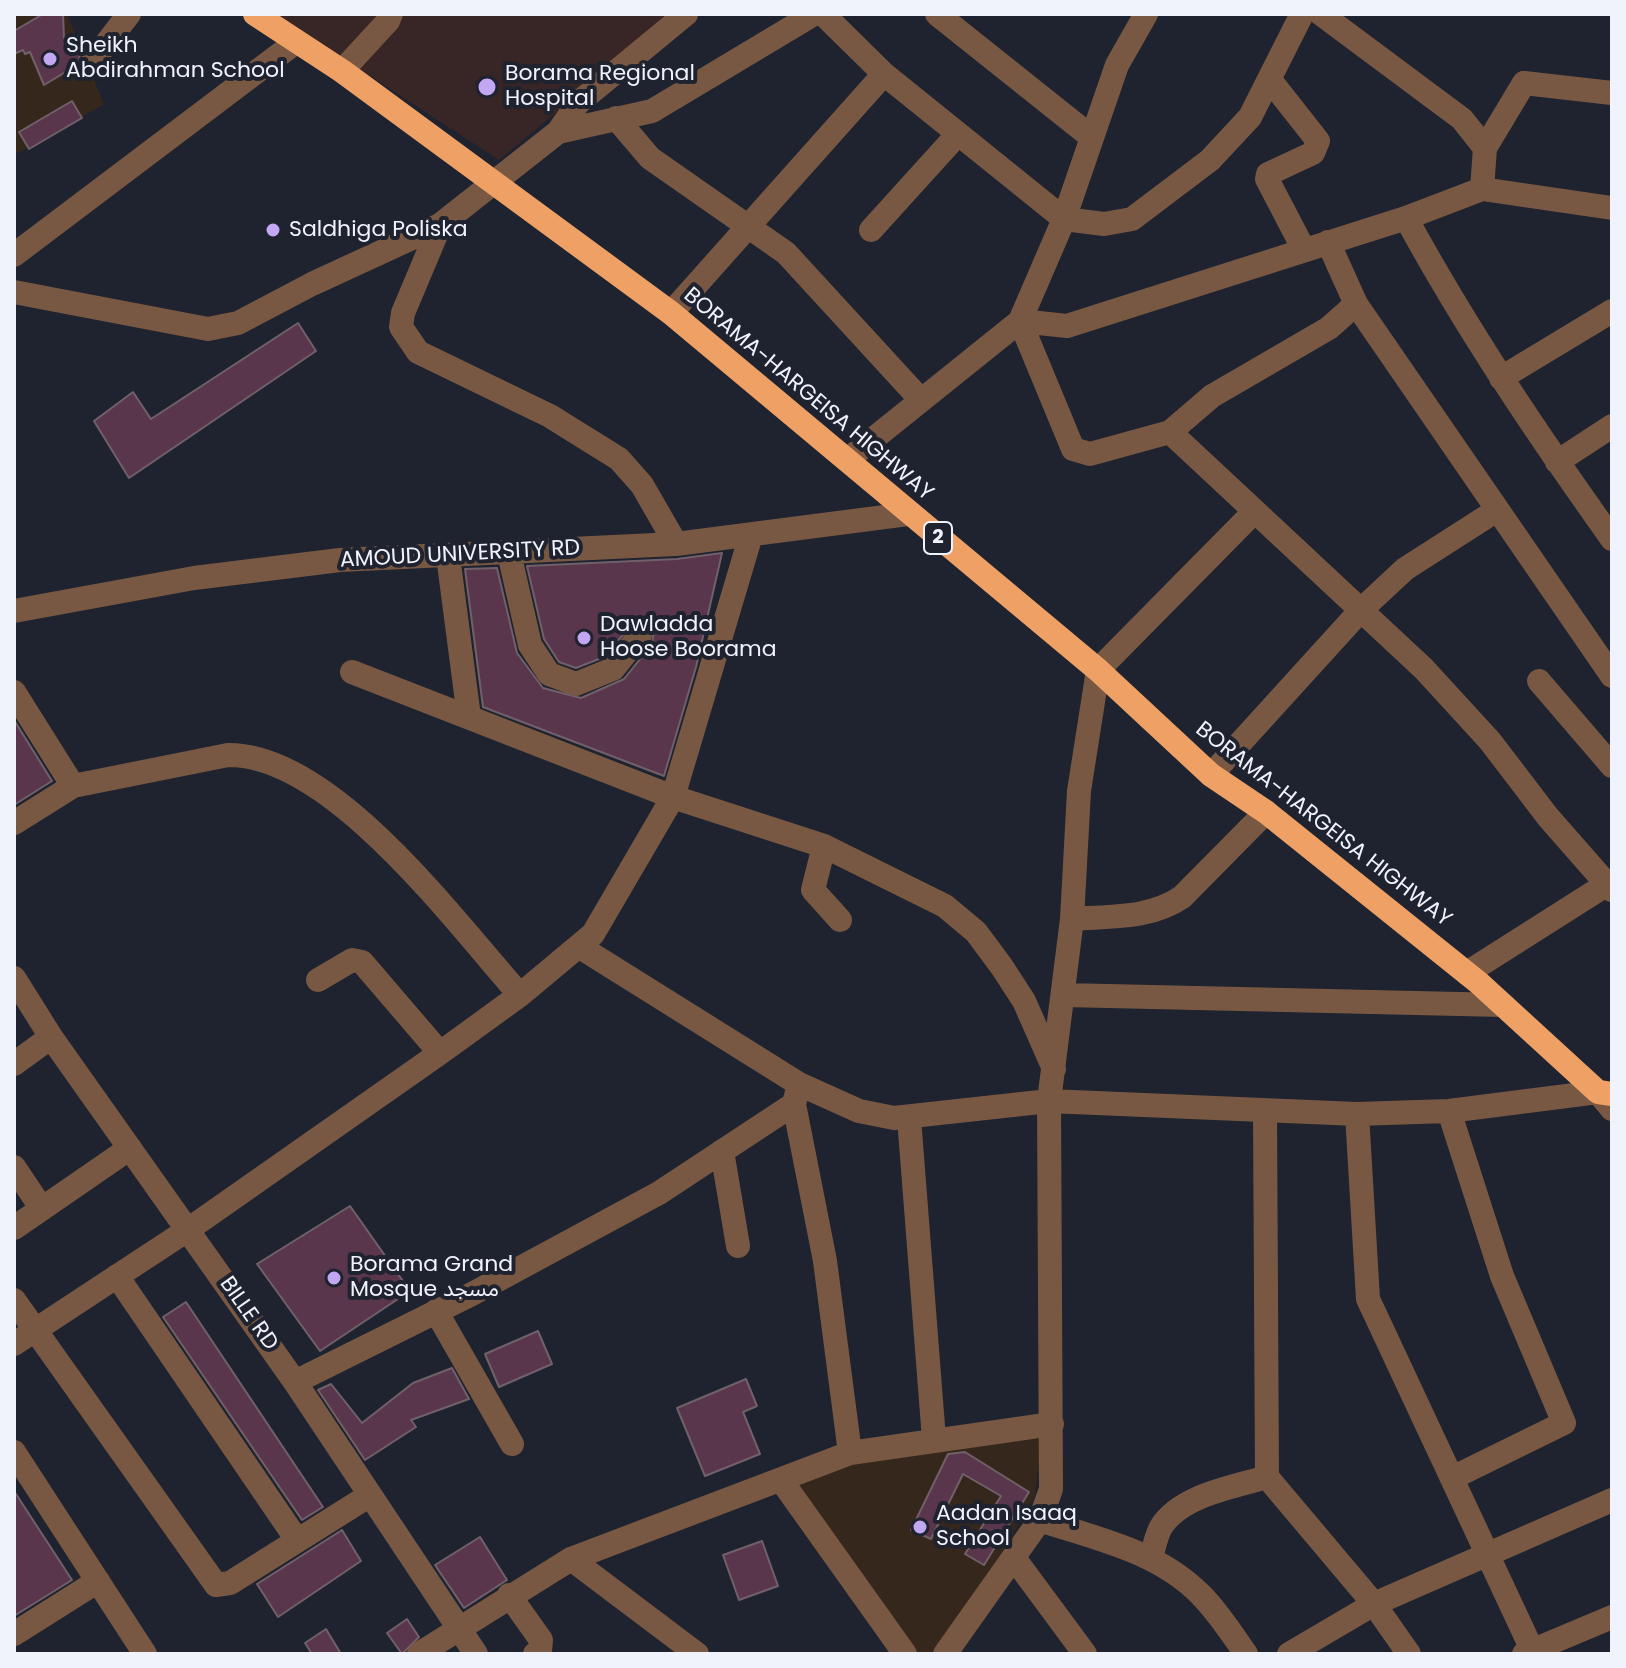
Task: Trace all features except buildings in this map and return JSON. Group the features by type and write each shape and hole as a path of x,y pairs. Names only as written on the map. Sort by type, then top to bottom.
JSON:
{"highway":[{"name":"BORAMA-HARGEISA HIGHWAY","path":"255,14 342,71 493,184 572,237 671,313 1098,670 1211,775 1266,812 1467,973 1607,1099"}],"street":[{"path":"93,61 129,14"},
{"path":"342,71 391,14"},
{"path":"14,292 208,329 238,323 312,284 440,225 558,132 578,103 686,14"},
{"path":"937,14 1090,136"},
{"path":"847,460 1020,321 1064,219 1090,136 1117,65 1146,14"},
{"path":"558,132 652,111 810,15 1064,219 1104,224 1132,219 1210,160 1250,117 1302,14"},
{"path":"1321,14 1462,119 1485,148"},
{"path":"14,255 296,42"},
{"path":"671,313 884,74"},
{"path":"1270,80 1318,141 1313,153 1268,174 1267,179 1303,248"},
{"path":"1482,189 1485,148 1524,83 1612,93"},
{"path":"616,118 650,158 786,253 921,400"},
{"path":"871,230 958,134"},
{"path":"1020,321 1067,326 1303,248 1406,218 1482,189 1612,208"},
{"path":"1406,218 1451,300 1501,378 1612,539"},
{"path":"440,225 403,313 401,327 408,342 418,352 561,422 619,459 642,485 676,544"},
{"path":"1328,242 1356,304 1612,676"},
{"path":"1020,321 1073,449 1090,454 1170,432 1212,396 1329,328 1356,304"},
{"path":"1501,378 1612,311"},
{"path":"1557,462 1612,426"},
{"path":"1170,432 1424,669 1490,741 1548,817 1610,885 1467,973"},
{"path":"1211,775 1361,610 1405,569 1497,510"},
{"path":"945,1654 1040,1520 1051,1489 1049,1101 1072,919 1079,791 1098,670 1254,512"},
{"name":"AMOUD UNIVERSITY RD","path":"14,611 194,578 340,560 676,544 908,514"},
{"path":"24,1338 189,1229 440,1053 520,995 593,934 673,797 751,535"},
{"path":"509,553 530,645 549,674 576,684 613,669 640,635"},
{"path":"448,556 469,717"},
{"path":"352,672 673,797 824,846 945,906 976,932 1024,1001 1054,1070"},
{"path":"1539,681 1612,766"},
{"path":"15,695 73,786"},
{"path":"14,823 73,786 228,755 252,755 272,762 327,794 370,829 520,995"},
{"path":"1072,919 1153,913 1168,907 1182,897 1266,812"},
{"path":"824,846 813,890 840,920"},
{"path":"580,947 797,1094 859,1111 909,1118 1049,1101 1357,1114 1449,1111 1607,1099"},
{"path":"318,980 352,960 362,962 440,1053"},
{"name":"BILLE RD","path":"14,978 51,1037 295,1382 476,1654"},
{"path":"1064,995 1503,1005"},
{"path":"14,1064 51,1037"},
{"path":"295,1382 659,1193 722,1151 797,1094"},
{"path":"797,1094 825,1261 850,1453"},
{"path":"1449,1111 1502,1276 1564,1423 1452,1478"},
{"path":"1265,1112 1267,1477 1374,1604 1409,1654"},
{"path":"1357,1114 1368,1299 1489,1556 1530,1653 1612,1617"},
{"path":"909,1118 934,1439"},
{"path":"14,1228 130,1148"},
{"path":"722,1151 738,1246"},
{"path":"14,1167 42,1209"},
{"path":"117,1276 297,1540"},
{"path":"14,1300 24,1338 209,1581 216,1585 230,1583 370,1495"},
{"path":"436,1311 512,1444"},
{"path":"419,1654 571,1559 850,1453 1052,1424"},
{"path":"15,1456 145,1654"},
{"path":"1151,1557 1162,1526 1184,1508 1211,1493 1267,1477"},
{"path":"781,1480 905,1654"},
{"path":"1289,1654 1374,1604 1612,1500"},
{"path":"1040,1520 1151,1557 1203,1596 1246,1654"},
{"path":"1014,1558 1085,1654"},
{"path":"571,1559 697,1654"},
{"path":"14,1634 98,1581"},
{"path":"509,1595 541,1640 540,1651 535,1654"}],"shaded area":[{"name":"Sheikh Abdirahman School","path":"14,14 67,14 104,104 14,155"},
{"name":"Borama Regional Hospital","path":"275,14 675,14 499,160"},
{"name":"Aadan Isaaq School","path":"1042,1438 1035,1495 1000,1558 930,1654 917,1654 792,1485 853,1461 937,1445"}],"place":[{"name":"Sheikh Abdirahman School","path":"50,59"},
{"name":"Borama Regional Hospital","path":"487,87"},
{"name":"Saldhiga Poliska","path":"273,230"},
{"name":"Dawladda Hoose Boorama","path":"584,638"},
{"name":"Borama Grand Mosque مسجد","path":"334,1278"},
{"name":"Aadan Isaaq School","path":"920,1527"}]}
